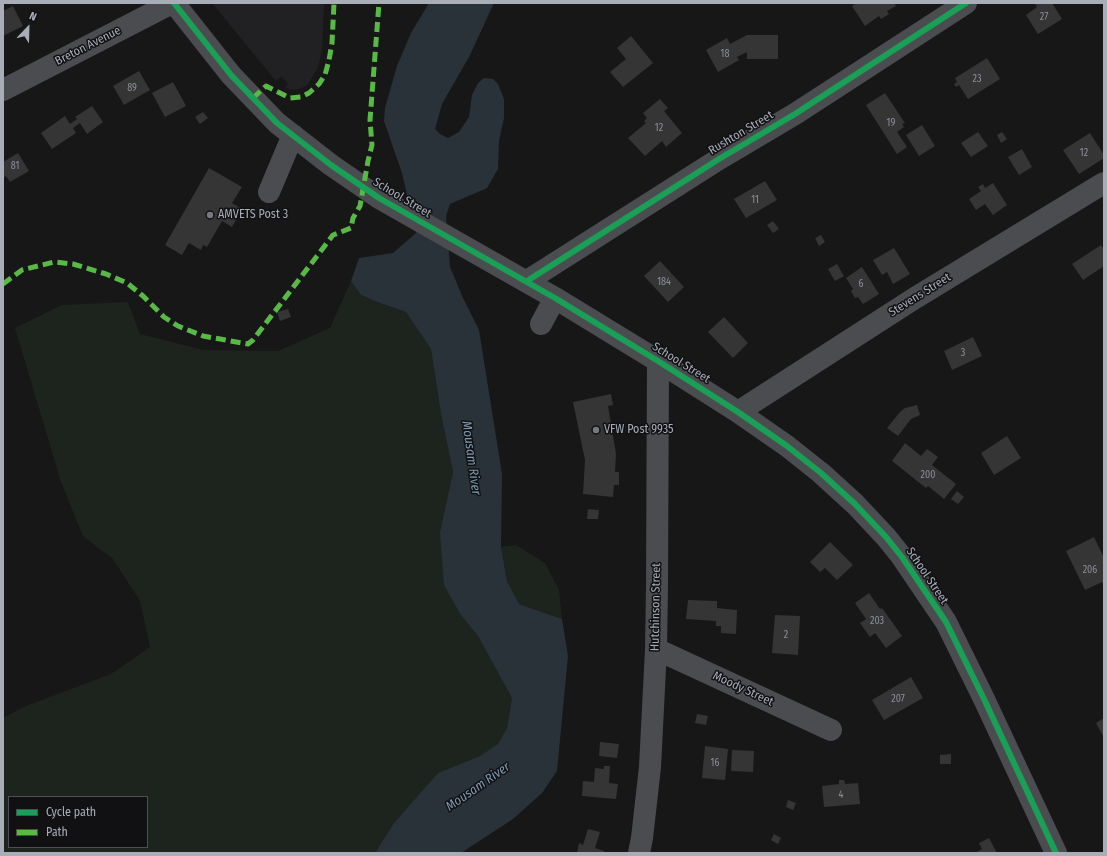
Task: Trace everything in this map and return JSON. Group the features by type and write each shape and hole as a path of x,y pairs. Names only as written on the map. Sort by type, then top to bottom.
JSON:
{"street":[{"name":"Breton Avenue","path":"3,90 173,3"},
{"name":"School Street","path":"173,3 231,75 277,123 331,166 379,198 527,281 738,412 787,446 821,473 855,504 886,537 902,557 946,622 984,699 1056,853"},
{"name":"Rushton Street","path":"527,281 704,169 795,114 966,3"},
{"path":"269,192 293,135"},
{"name":"Stevens Street","path":"738,412 915,298 1104,183"},
{"path":"541,324 555,298"},
{"name":"Hutchinson Street","path":"639,853 650,768 656,649 657,586 653,445 658,361"},
{"name":"Moody Street","path":"656,649 831,730"}],"shaded area":[{"path":"212,3 324,3 322,51 318,67 309,83 306,86 293,90 285,88 288,83 281,77 276,81"},
{"path":"351,281 361,295 406,312 431,349 441,414 453,472 440,532 461,615 478,636 512,698 507,728 498,744 480,756 438,773 394,823 375,853 3,853 3,718 26,706 111,674 150,647 140,601 113,559 83,536 61,482 15,328 62,305 128,302 140,334 203,350 278,351 330,328"},
{"path":"516,545 545,563 559,590 562,619 519,604 507,581 501,547"}],"water":[{"name":"Mousam River","path":"429,3 494,3 469,57 442,104 435,129 440,134 448,138 459,132 469,117 472,95 478,83 484,78 493,79 498,84 504,99 504,118 499,141 498,169 487,188 450,204 446,216 450,267 479,330 502,474 501,547 507,581 519,604 562,619 568,656 557,771 542,793 513,819 461,853 375,853 394,823 438,773 480,756 498,744 507,728 512,698 478,636 461,615 444,585 440,532 453,472 441,414 431,349 406,312 361,295 351,281 359,258 393,253 416,233 402,173 384,121 385,108 397,66 411,33"}],"building":[{"path":"856,3 894,3 896,6 887,11 889,14 881,19 879,16 865,26 852,6"},
{"path":"1035,3 1052,3 1062,19 1038,34 1026,15 1037,7"},
{"path":"13,6 23,26 3,36 3,11"},
{"path":"747,35 778,35 778,59 747,59 747,52 737,57 739,60 718,72 706,50 727,38 730,44"},
{"path":"631,36 653,63 623,87 610,72 626,59 617,48"},
{"path":"987,58 1000,79 968,99 959,85 956,87 954,84 957,82 955,78"},
{"path":"139,71 150,90 124,105 113,86"},
{"path":"173,82 186,106 165,117 152,93"},
{"path":"885,93 905,123 902,124 904,127 897,132 907,147 897,154 866,105"},
{"path":"660,99 668,108 664,111 682,133 666,147 662,141 645,156 628,138 646,123 644,121 647,118 643,113"},
{"path":"92,106 103,122 87,134 80,123 73,128 76,133 52,149 41,133 65,116 70,124 77,119 75,117"},
{"path":"203,112 208,118 200,124 195,117"},
{"path":"922,125 935,146 919,156 906,135"},
{"path":"978,132 988,146 971,157 961,143"},
{"path":"1002,132 1007,139 1001,143 997,135"},
{"path":"1090,133 1104,155 1104,158 1079,174 1063,150"},
{"path":"1022,149 1032,167 1019,175 1008,157"},
{"path":"18,153 29,171 10,182 6,176 3,178 3,162"},
{"name":"AMVETS Post 3","path":"209,168 242,187 232,203 242,209 232,227 222,221 207,247 203,245 201,250 189,243 182,255 165,245"},
{"path":"765,181 777,200 746,218 734,199"},
{"path":"993,183 1007,205 993,215 985,204 976,210 969,199 981,191 978,187 983,184 985,188"},
{"path":"773,221 779,229 773,233 767,225"},
{"path":"821,235 825,242 819,246 815,238"},
{"path":"1101,245 1104,249 1104,266 1083,280 1072,264"},
{"path":"894,248 910,274 893,284 887,272 882,275 873,260"},
{"path":"660,261 684,287 668,302 644,276"},
{"path":"837,264 844,276 835,281 828,269"},
{"path":"862,267 879,294 863,304 858,297 855,298 851,291 853,289 846,278"},
{"path":"288,309 291,317 280,321 277,312"},
{"path":"724,317 748,343 733,358 708,332"},
{"path":"973,337 982,356 952,370 944,351"},
{"name":"VFW Post 9935","path":"611,394 613,405 608,406 616,454 615,472 619,472 619,485 614,485 613,497 583,494 585,460 573,402"},
{"path":"917,405 920,415 911,419 898,436 887,428 905,408"},
{"path":"1007,436 1021,458 994,475 981,453"},
{"path":"905,443 921,456 927,449 938,457 932,465 956,484 944,499 928,486 926,488 892,461"},
{"path":"957,491 964,497 958,504 951,499"},
{"path":"588,509 599,510 598,519 587,519"},
{"path":"1094,537 1104,558 1104,586 1102,582 1085,590 1066,551"},
{"path":"830,542 853,565 837,580 825,568 820,572 810,562"},
{"path":"869,593 902,636 886,648 875,633 870,637 860,623 866,619 855,603"},
{"path":"688,600 717,601 717,608 737,610 736,634 721,633 721,626 716,626 716,621 686,619"},
{"path":"775,615 800,616 798,655 772,653"},
{"path":"911,677 923,698 884,720 872,700"},
{"path":"697,714 708,716 706,725 695,723"},
{"path":"1104,718 1104,738 1096,723"},
{"path":"600,742 619,744 617,758 599,756"},
{"path":"705,746 728,749 725,780 702,778"},
{"path":"732,750 754,751 753,772 731,771"},
{"path":"951,754 951,764 940,764 940,755"},
{"path":"604,766 610,766 609,783 618,784 616,799 582,796 583,781 594,782 595,768 604,769"},
{"path":"839,780 844,780 845,784 858,783 860,804 824,807 822,786 839,784"},
{"path":"788,800 796,803 793,810 786,807"},
{"path":"588,829 600,832 595,848 604,851 604,853 577,853 579,843 583,845"},
{"path":"774,834 781,838 778,844 771,840"},
{"path":"989,838 997,853 975,853 982,849 979,843"}],"marked path":[{"path":"253,98 266,86 290,98 301,97 309,93 319,84 325,75 329,60 332,43 334,3"},
{"path":"3,284 22,270 54,262 73,264 106,274 127,283 143,296 164,317 178,326 203,336 248,344 253,340 333,235 351,228 353,218 360,206 372,145 370,120 379,3"}],"cycle path":[{"path":"174,3 231,75 277,123 331,165 379,198 555,298 738,412 787,446 821,473 855,504 886,537 902,557 946,622 984,699 1056,853"},
{"path":"527,281 719,159 795,114 966,3"}],"place":[{"name":"AMVETS Post 3","path":"210,215"},
{"name":"VFW Post 9935","path":"596,430"}]}
